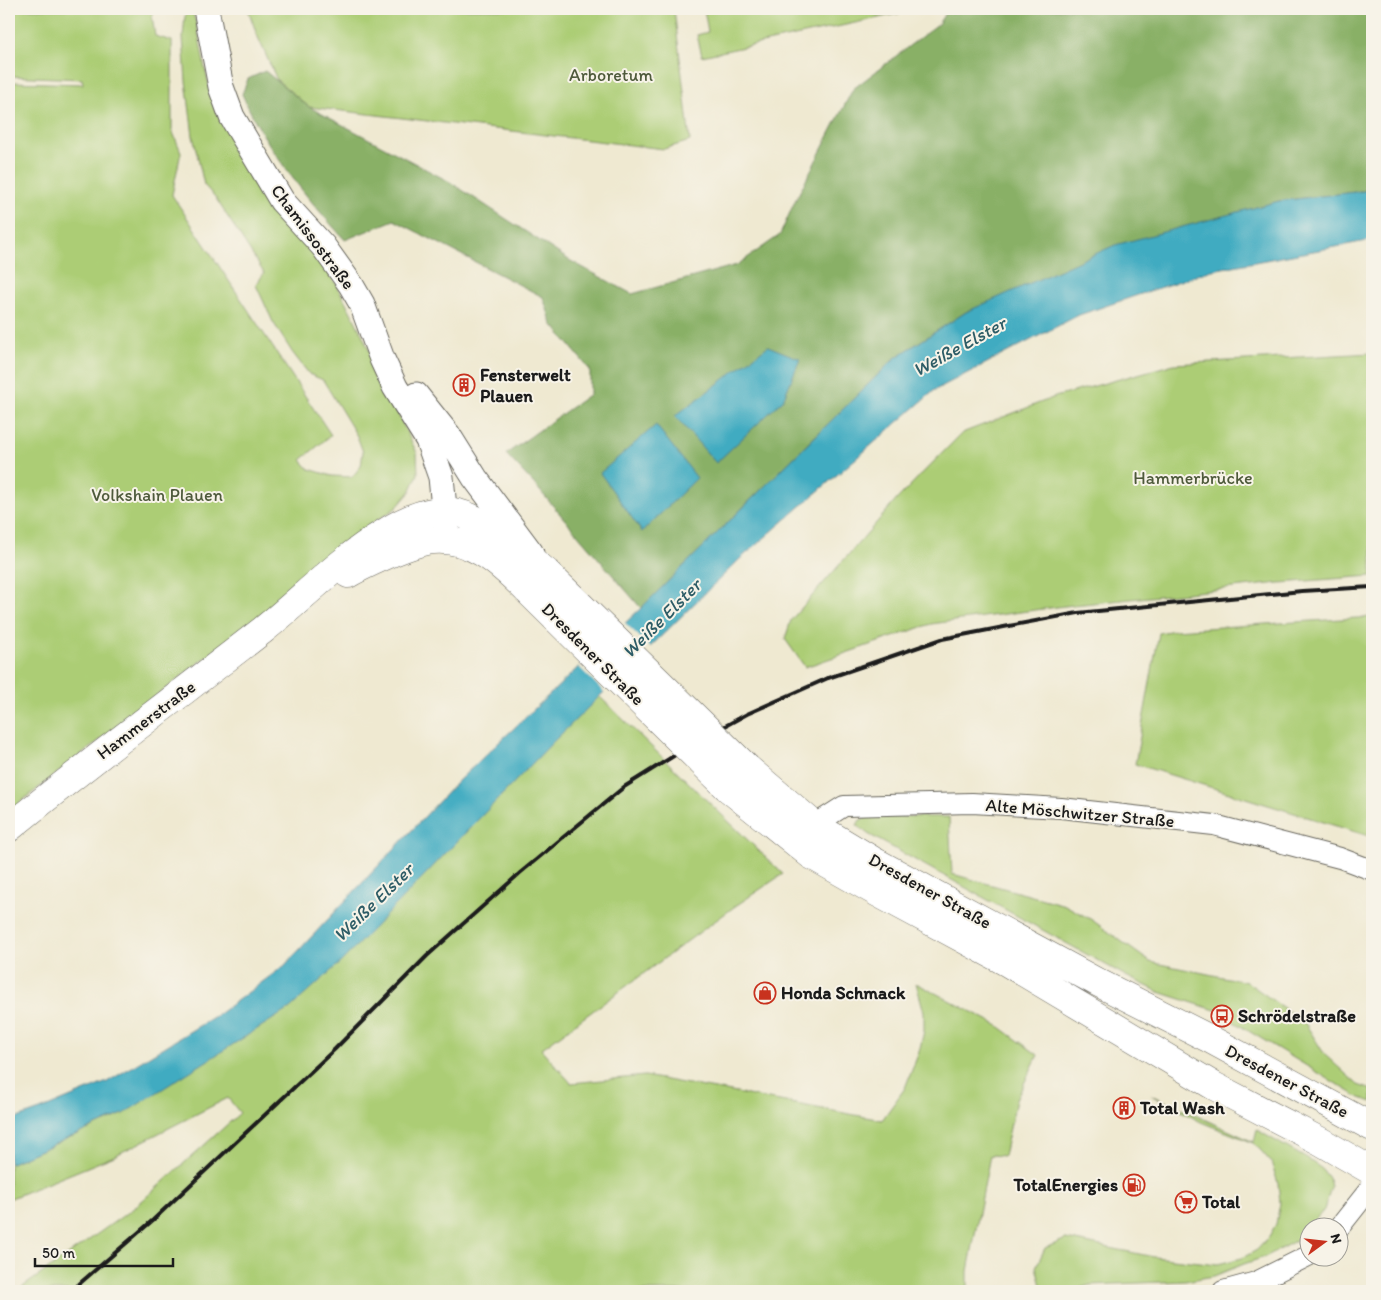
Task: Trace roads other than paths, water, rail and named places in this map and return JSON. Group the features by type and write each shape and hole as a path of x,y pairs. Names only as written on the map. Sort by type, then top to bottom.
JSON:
{"main road":[{"name":"Hammerstraße","path":"9,828 75,774 284,613 350,555 385,532 413,517 431,512 445,511 467,516 486,525 537,581"},
{"name":"Hammerstraße","path":"284,613 365,564 420,542 447,539 460,541 505,567 537,581"},
{"name":"Dresdener Straße","path":"537,581 738,778 791,840 810,855 1008,963 1214,1086 1320,1141 1372,1171"},
{"name":"Dresdener Straße","path":"738,778 872,860 1097,982 1208,1038 1372,1127"}],"street":[{"name":"Chamissostraße","path":"206,9 221,87 232,117 282,201 323,246 352,285 371,326 382,359 395,387 428,440 441,477 447,539"},
{"name":"Chamissostraße","path":"371,326 396,367 448,435 537,581"},
{"name":"Alte Möschwitzer Straße","path":"791,840 844,806 972,803 1061,808 1214,825 1340,858 1372,870"},
{"path":"1347,1218 1372,1186"},
{"path":"1223,1291 1256,1282 1298,1261"}],"water":[{"name":"Weiße Elster","path":"1372,190 1372,240 1212,270 1079,315 935,390 740,559 552,743 341,962 289,1009 123,1114 9,1164 9,1121 107,1082 220,1013 284,966 458,781 641,608 895,358 966,312 1115,245 1279,201"},
{"path":"768,346 800,359 783,400 716,463 675,416"},
{"path":"656,425 697,478 642,532 600,473"}],"railway":[{"path":"71,1291 153,1220 335,1049 427,956 520,873 624,787 696,742 747,714 828,678 942,639 1078,613 1302,591 1372,587"}],"place":[{"name":"Fensterwelt Plauen","path":"464,385"},
{"name":"Honda Schmack","path":"765,993"},
{"name":"Schrödelstraße","path":"1222,1016"},
{"name":"Total Wash","path":"1124,1108"},
{"name":"TotalEnergies","path":"1134,1185"},
{"name":"Total","path":"1186,1202"}],"park label":[{"name":"Arboretum","path":"611,75"},
{"name":"Hammerbrücke","path":"1193,478"},
{"name":"Volkshain Plauen","path":"157,495"}]}
